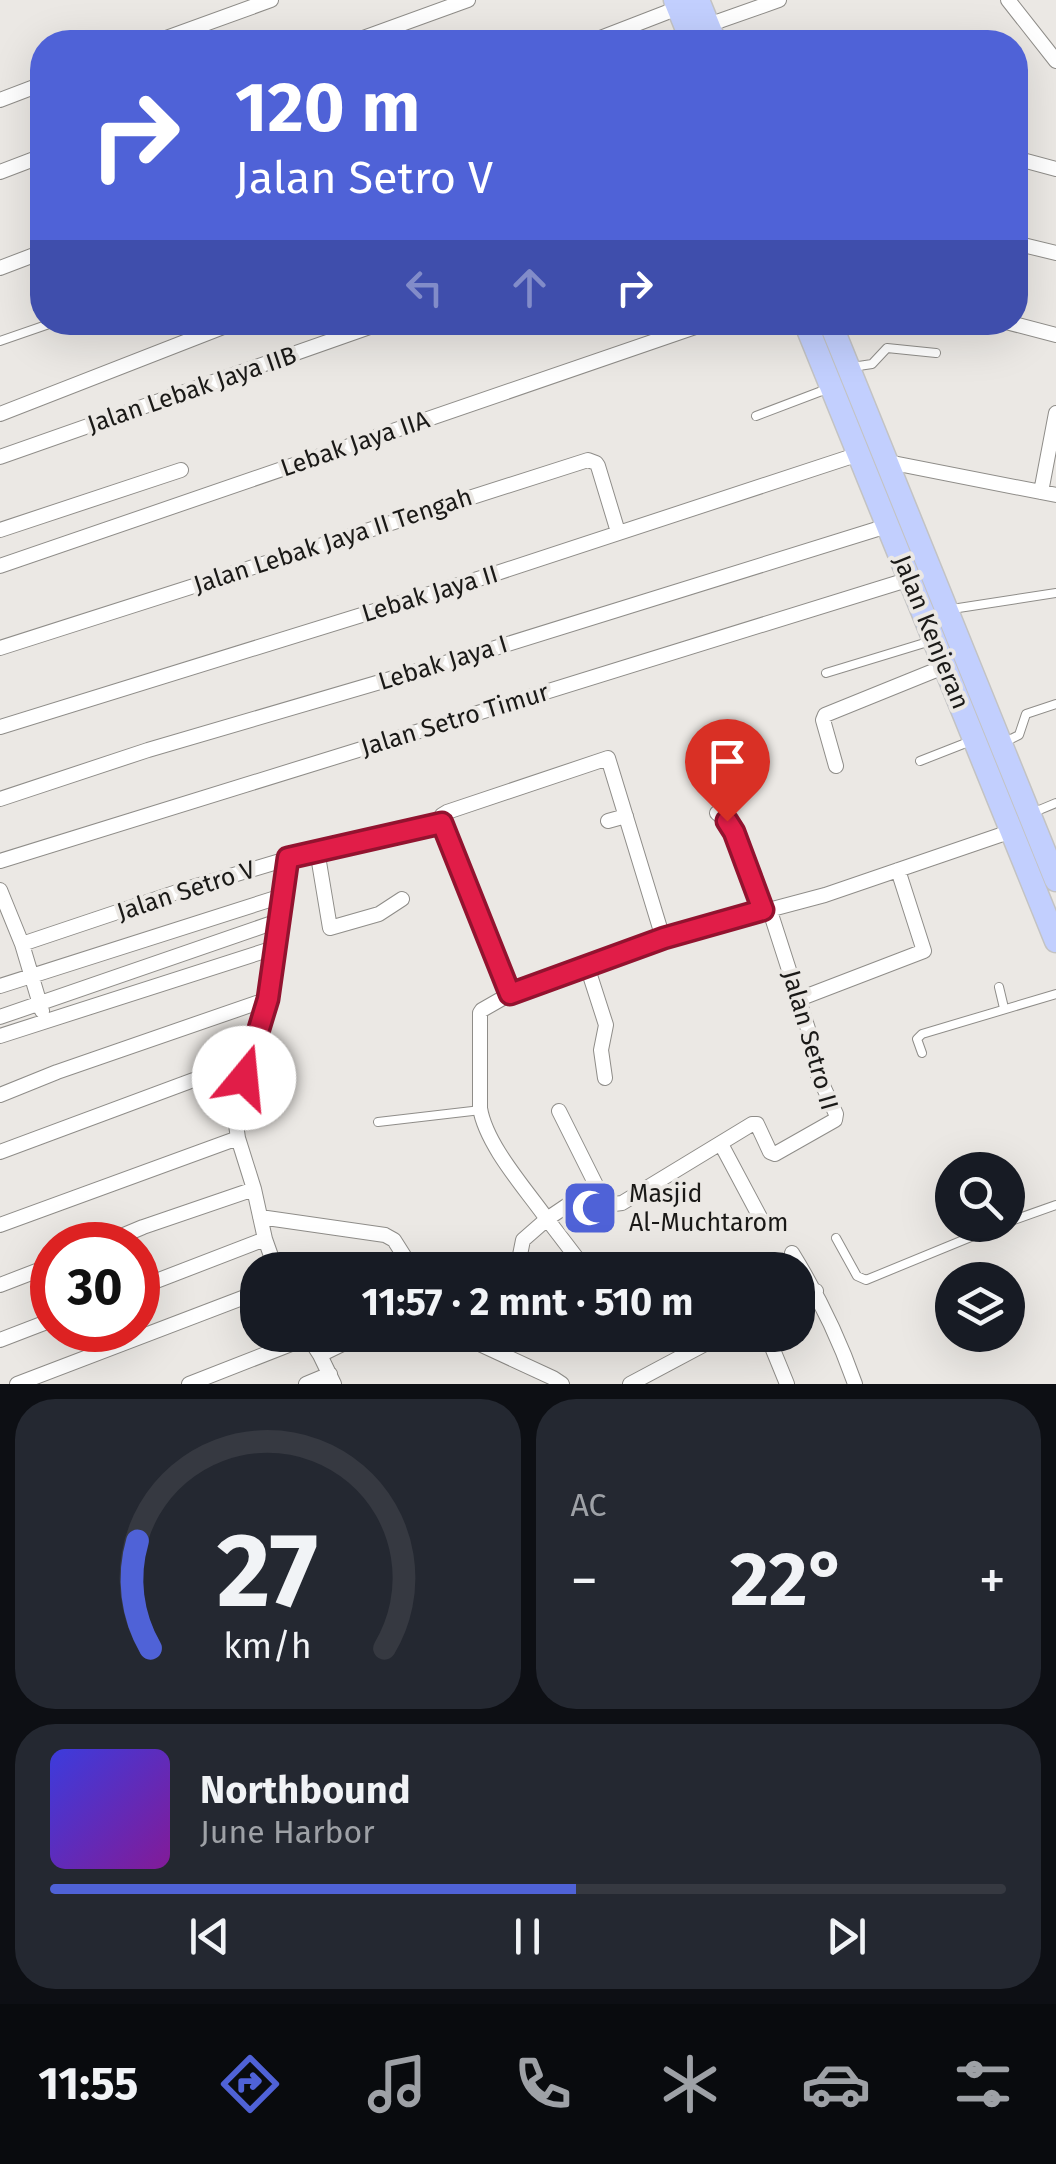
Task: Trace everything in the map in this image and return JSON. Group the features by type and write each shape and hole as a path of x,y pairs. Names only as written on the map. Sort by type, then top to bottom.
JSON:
{"main road":[{"path":"684,3 701,30"},
{"name":"Jalan Kenjeran","path":"810,335 1012,832 1051,916 1056,941"},
{"name":"Jalan Kenjeran","path":"835,335 1056,880"}],"street":[{"path":"188,30 271,0"},
{"path":"385,30 468,0"},
{"path":"1008,0 1056,62"},
{"path":"719,30 776,1"},
{"path":"622,30 684,3"},
{"path":"0,100 30,89"},
{"path":"0,172 30,161"},
{"path":"1028,161 1056,169"},
{"path":"1028,246 1056,253"},
{"path":"0,268 30,257"},
{"path":"1028,328 1056,335"},
{"path":"0,414 203,335"},
{"name":"Jalan Lebak Jaya IIB","path":"0,458 347,335"},
{"name":"Lebak Jaya IIA","path":"0,566 672,335"},
{"path":"888,462 1048,493 1056,413"},
{"name":"Lebak Jaya II","path":"0,728 456,586 858,454"},
{"name":"Jalan Lebak Jaya II Tengah","path":"0,648 582,462 594,461 598,466 618,532"},
{"path":"0,530 181,470"},
{"name":"Lebak Jaya I","path":"0,799 148,750 479,653 886,526"},
{"name":"Jalan Setro Timur","path":"0,861 910,578"},
{"path":"836,766 823,720 825,715 946,666"},
{"name":"Jalan Setro V","path":"0,940 20,939 317,850 442,823 441,818 448,812 608,759 626,816"},
{"name":"Jalan Setro II","path":"596,1186 604,1198 618,1204 754,1123 770,1152 776,1154 836,1118 818,1076 799,999 766,909 730,825 717,813"},
{"path":"608,822 626,816 664,938"},
{"path":"442,823 510,994"},
{"path":"572,1252 482,1120 480,1013 510,994 664,938 825,894 1012,832"},
{"path":"317,850 330,928 380,914 402,899"},
{"path":"270,1252 238,1138 236,1114 268,999 288,858"},
{"path":"799,999 924,950 898,870"},
{"path":"0,986 282,896"},
{"path":"2,900 20,939 45,1021"},
{"path":"0,1016 278,921"},
{"path":"0,1036 274,948"},
{"path":"587,966 606,1025 600,1050 605,1078"},
{"path":"0,1095 268,999"},
{"path":"0,1152 250,1058"},
{"path":"521,1252 523,1240 596,1186 559,1111"},
{"path":"0,1225 238,1138"},
{"path":"721,1144 762,1221"},
{"path":"160,1223 254,1189"},
{"path":"260,1217 388,1236 402,1252"},
{"path":"160,1280 265,1239"},
{"path":"0,1285 30,1273"},
{"path":"816,1291 855,1384"},
{"path":"17,1384 240,1299"},
{"path":"0,1340 30,1328"},
{"path":"189,1384 268,1352"},
{"path":"306,1384 332,1379 318,1352"},
{"path":"320,1355 326,1352"},
{"path":"496,1352 558,1381"},
{"path":"630,1384 690,1352"},
{"path":"774,1352 786,1384"}],"lane":[{"path":"0,341 30,331"},
{"path":"849,368 872,364 887,348 936,352"},
{"path":"756,416 832,388"},
{"path":"947,610 1056,593"},
{"path":"826,673 935,640"},
{"path":"1001,744 1019,736 1026,714 1056,704"},
{"path":"920,761 975,740"},
{"path":"1029,814 1056,803"},
{"path":"999,987 1004,1008"},
{"path":"922,1053 919,1035 1056,994"},
{"path":"378,1122 480,1110"},
{"path":"1025,1216 1056,1205"},
{"path":"836,1238 857,1276 866,1280 959,1242"}],"place":[{"name":"Masjid Al-Muchtarom","path":"590,1208"}],"route":[{"path":"244,1078 268,999 288,858 442,823 510,994 664,938 763,910 727,821"}]}
